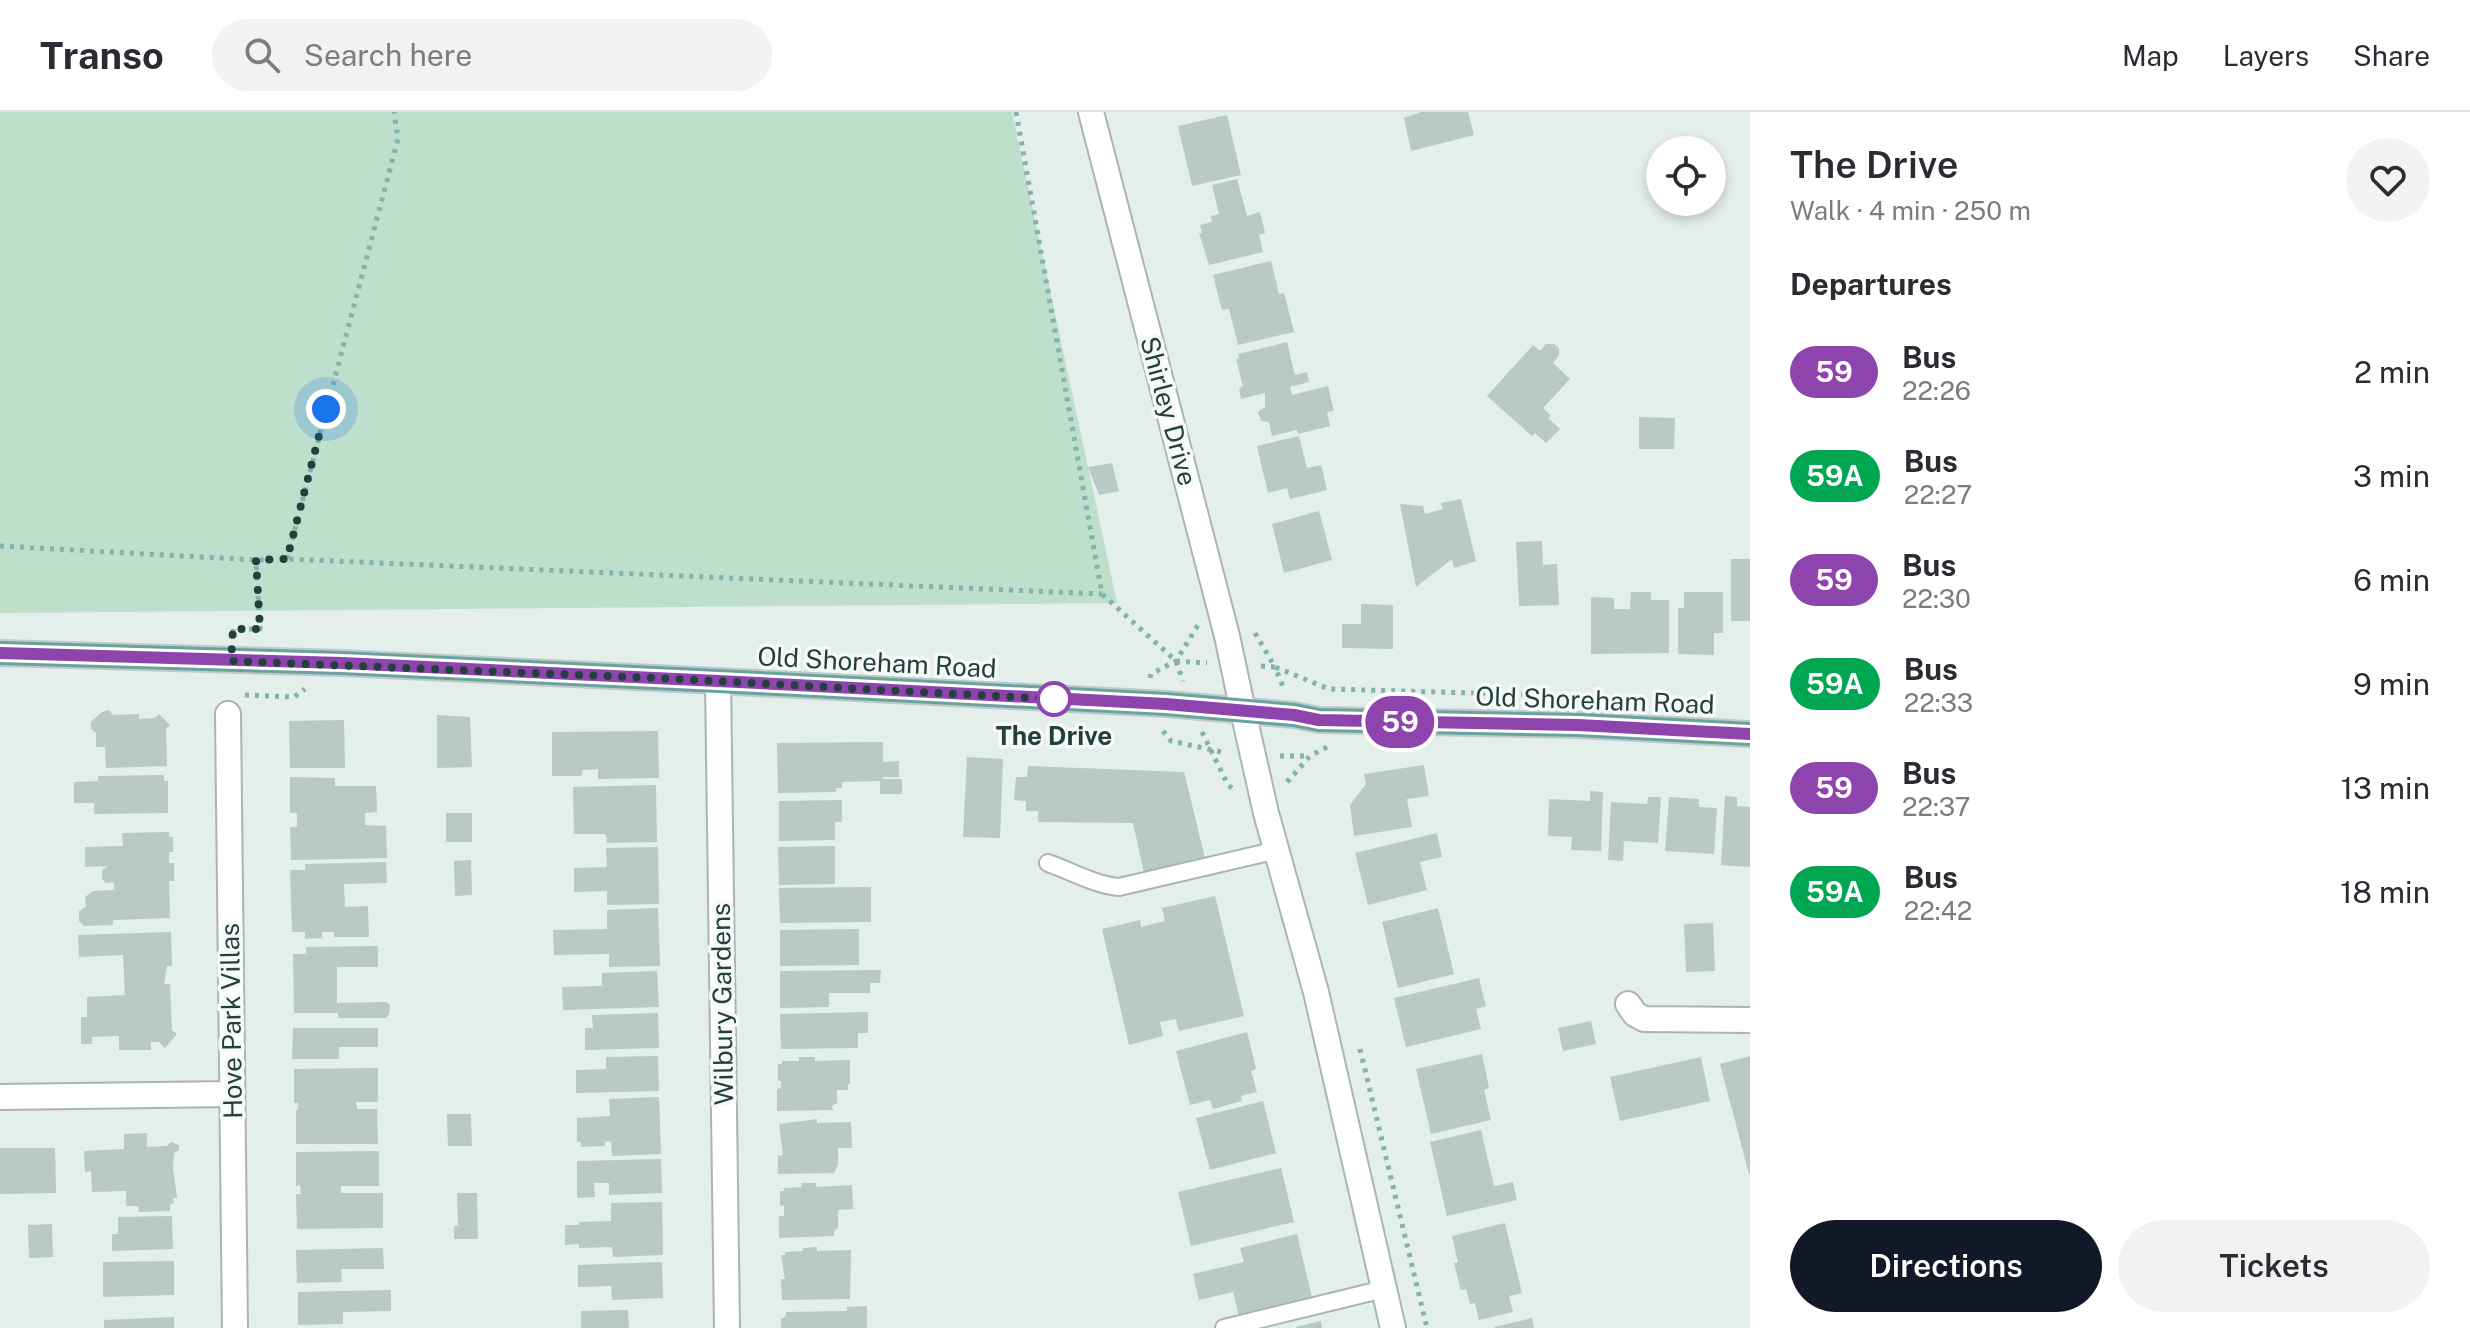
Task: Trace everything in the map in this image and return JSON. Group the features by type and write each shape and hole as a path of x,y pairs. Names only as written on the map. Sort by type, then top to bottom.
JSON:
{"main road":[{"name":"Old Shoreham Road","path":"0,653 718,681 1141,704 1294,715 1319,720 1578,725 1750,734"}],"street":[{"name":"Shirley Drive","path":"1091,112 1217,595 1243,711"},
{"name":"Wilbury Gardens","path":"718,681 727,1328"},
{"path":"1243,711 1254,767 1316,992 1393,1328"},
{"name":"Hove Park Villas","path":"228,714 235,1328"},
{"path":"1628,1004 1644,1019 1750,1020"},
{"path":"0,1097 231,1094"}],"lane":[{"path":"1048,863 1083,875 1103,886 1119,887 1277,850"},
{"path":"1224,1328 1384,1289"}],"path":[{"path":"287,559 398,139 394,112"},
{"path":"1016,112 1102,594 1176,661"},
{"path":"0,546 256,560 1102,594"},
{"path":"231,661 233,629 260,629 256,560"},
{"path":"1141,704 1151,674 1176,661 1217,595"},
{"path":"1253,629 1275,667 1329,689"}],"green space":[{"path":"0,112 1012,112 1117,603 0,613"}],"building":[{"path":"1421,112 1468,112 1474,135 1411,151 1404,118"},
{"path":"1227,115 1241,175 1192,186 1178,126"},
{"path":"1237,179 1247,216 1260,212 1265,233 1259,235 1263,252 1209,265 1199,233 1202,233 1200,225 1212,222 1211,216 1219,214 1212,185"},
{"path":"1271,261 1279,294 1284,293 1294,332 1238,345 1229,309 1222,310 1213,275"},
{"path":"1287,342 1295,375 1307,372 1309,382 1290,387 1292,395 1328,386 1334,411 1327,412 1330,426 1298,434 1297,430 1272,436 1269,422 1261,421 1258,412 1265,407 1265,393 1241,399 1239,388 1243,386 1236,359 1239,358 1238,354"},
{"path":"1546,344 1559,348 1559,355 1553,363 1570,379 1543,408 1551,416 1548,418 1560,429 1546,443 1535,433 1532,436 1487,396 1533,345 1540,351"},
{"path":"1639,417 1675,418 1674,449 1639,449"},
{"path":"1299,436 1307,468 1321,465 1327,490 1290,499 1287,488 1268,493 1257,446"},
{"path":"1112,463 1119,491 1099,495 1088,467"},
{"path":"1461,499 1476,561 1454,568 1452,559 1416,587 1400,504 1423,506 1425,514 1443,509 1441,503"},
{"path":"1319,511 1332,560 1284,573 1272,524"},
{"path":"1542,541 1543,565 1557,564 1559,605 1519,606 1516,542"},
{"path":"1731,559 1750,559 1750,621 1731,621"},
{"path":"1631,592 1651,592 1651,600 1669,600 1669,653 1591,654 1591,597 1614,598 1614,609 1630,609"},
{"path":"1684,592 1723,592 1723,633 1714,633 1714,655 1678,654 1678,608 1684,608"},
{"path":"1361,604 1393,605 1393,649 1342,648 1342,624 1361,624"},
{"path":"109,710 113,715 139,714 139,719 155,718 159,714 170,725 166,729 167,766 106,768 105,747 96,747 96,733 91,729 91,722"},
{"path":"437,715 470,717 472,767 437,768"},
{"path":"344,720 345,768 290,768 289,721"},
{"path":"658,731 659,778 598,779 598,769 582,770 582,776 552,776 552,732"},
{"path":"883,742 883,762 899,761 899,777 883,779 902,779 902,794 880,794 880,781 842,782 842,788 836,788 836,792 778,793 777,743"},
{"path":"967,757 1003,759 1000,838 963,837"},
{"path":"1424,765 1429,796 1407,799 1412,827 1354,836 1350,805 1366,784 1364,774"},
{"path":"1028,766 1184,772 1206,862 1145,877 1133,823 1038,822 1038,811 1026,811 1026,801 1014,800 1016,777 1027,777"},
{"path":"164,775 164,781 168,781 168,813 94,814 94,803 74,803 74,782 98,781 98,776"},
{"path":"290,777 335,778 335,786 376,786 377,812 365,813 365,825 386,826 387,858 291,860 290,827 297,827 297,813 290,813"},
{"path":"656,785 657,842 607,843 606,834 574,834 573,787"},
{"path":"1590,791 1603,792 1601,851 1571,850 1572,837 1548,836 1549,799 1590,801"},
{"path":"1725,796 1737,797 1737,806 1750,807 1750,867 1721,865"},
{"path":"1648,797 1661,797 1658,843 1624,841 1623,861 1608,860 1611,802 1647,804"},
{"path":"1669,797 1699,799 1699,807 1717,808 1714,854 1665,851"},
{"path":"842,800 842,822 835,822 835,840 779,841 779,801"},
{"path":"446,813 472,813 472,842 446,842"},
{"path":"169,832 169,837 173,837 173,852 169,852 169,863 174,863 174,881 169,881 170,918 113,920 113,925 84,926 79,921 79,911 86,907 85,897 93,891 114,890 114,882 106,883 102,879 102,871 107,866 85,867 85,847 123,846 122,833"},
{"path":"1437,833 1442,857 1420,862 1427,890 1368,905 1355,853"},
{"path":"835,846 835,884 779,885 778,847"},
{"path":"658,847 659,904 607,905 607,891 574,892 574,868 607,867 606,848"},
{"path":"471,860 472,895 455,896 454,861"},
{"path":"386,862 387,883 344,884 345,907 368,906 369,937 334,937 334,932 322,932 322,938 305,939 305,932 292,932 290,870 305,870 305,864"},
{"path":"871,887 871,922 780,923 779,888"},
{"path":"1215,896 1244,1016 1179,1031 1176,1019 1160,1022 1163,1036 1129,1045 1102,929 1140,920 1141,927 1165,921 1162,908"},
{"path":"658,908 660,966 609,967 609,954 554,955 553,930 607,929 607,910"},
{"path":"1438,908 1454,974 1398,988 1382,922"},
{"path":"1713,923 1715,971 1686,972 1684,924"},
{"path":"859,929 859,965 780,966 780,930"},
{"path":"171,932 172,966 167,966 164,984 170,984 172,1030 177,1034 165,1048 159,1042 151,1042 151,1050 119,1050 119,1036 92,1037 92,1044 81,1044 81,1017 87,1017 87,997 125,995 123,955 79,957 78,935"},
{"path":"378,946 378,967 337,967 337,1003 386,1002 390,1005 386,1018 338,1018 338,1013 294,1013 293,954 306,954 306,947"},
{"path":"881,970 880,983 870,983 870,993 829,993 829,1007 780,1008 780,971"},
{"path":"657,971 659,1007 563,1010 562,987 602,986 602,973"},
{"path":"1479,978 1486,1006 1476,1009 1481,1029 1406,1047 1394,998"},
{"path":"868,1012 868,1033 858,1033 858,1048 781,1049 780,1014"},
{"path":"658,1013 659,1048 585,1050 585,1028 593,1028 592,1015"},
{"path":"1591,1021 1596,1044 1563,1051 1558,1028"},
{"path":"293,1028 378,1028 378,1047 339,1047 339,1059 292,1059"},
{"path":"1247,1032 1256,1069 1251,1071 1257,1092 1241,1096 1242,1101 1213,1109 1210,1100 1190,1105 1176,1051"},
{"path":"1482,1054 1489,1088 1484,1090 1491,1120 1431,1134 1416,1069"},
{"path":"658,1056 659,1091 576,1093 576,1070 606,1069 606,1057"},
{"path":"1750,1056 1750,1174 1749,1174 1720,1064"},
{"path":"799,1057 815,1057 815,1061 850,1060 848,1090 837,1090 837,1103 832,1106 833,1110 777,1111 777,1089 781,1088 778,1064 782,1061 799,1061"},
{"path":"1701,1057 1710,1101 1620,1121 1610,1077"},
{"path":"378,1068 378,1102 356,1102 357,1109 377,1109 378,1144 296,1144 298,1103 294,1103 294,1069"},
{"path":"659,1097 661,1154 612,1156 611,1141 605,1142 605,1146 581,1147 581,1142 577,1142 577,1118 610,1116 609,1099"},
{"path":"1263,1101 1276,1153 1210,1170 1196,1118"},
{"path":"447,1114 471,1114 472,1146 448,1146"},
{"path":"817,1119 817,1123 851,1122 852,1148 838,1148 838,1165 834,1173 778,1174 778,1156 783,1155 779,1124"},
{"path":"1481,1130 1494,1186 1513,1182 1517,1200 1447,1216 1430,1142"},
{"path":"147,1133 147,1147 167,1146 171,1142 179,1145 179,1150 174,1153 173,1169 177,1198 173,1198 170,1211 139,1212 138,1206 126,1206 126,1191 92,1192 91,1171 85,1172 84,1151 124,1149 124,1134"},
{"path":"0,1148 55,1148 56,1193 0,1194"},
{"path":"379,1151 379,1186 341,1186 341,1193 383,1193 383,1228 297,1229 296,1194 301,1194 300,1185 296,1186 296,1152"},
{"path":"661,1159 662,1193 609,1195 609,1183 594,1183 595,1197 577,1198 577,1161"},
{"path":"1281,1168 1294,1222 1191,1246 1178,1192"},
{"path":"801,1183 816,1183 816,1187 852,1185 853,1209 838,1210 838,1228 834,1236 779,1238 779,1216 784,1216 780,1191 802,1187"},
{"path":"457,1193 477,1193 478,1239 454,1239 454,1226 458,1226"},
{"path":"662,1202 663,1255 613,1257 612,1247 579,1248 579,1244 565,1245 565,1225 611,1221 611,1203"},
{"path":"172,1216 173,1249 112,1251 112,1234 118,1234 118,1217"},
{"path":"1505,1223 1522,1293 1509,1296 1513,1312 1479,1320 1475,1303 1470,1304 1466,1289 1461,1290 1454,1263 1458,1262 1452,1236"},
{"path":"52,1224 53,1257 29,1258 28,1225"},
{"path":"1297,1234 1313,1302 1240,1320 1233,1292 1199,1300 1193,1274 1244,1262 1240,1248"},
{"path":"817,1247 817,1251 851,1250 850,1299 782,1300 781,1279 785,1279 781,1255"},
{"path":"383,1248 384,1269 341,1269 342,1282 297,1283 296,1250"},
{"path":"174,1261 174,1295 103,1297 103,1262"},
{"path":"662,1262 663,1298 612,1300 611,1286 578,1287 578,1265"},
{"path":"391,1290 391,1311 343,1312 343,1324 298,1325 298,1292"},
{"path":"867,1306 867,1328 781,1328 781,1319 786,1312 847,1311 847,1307"},
{"path":"628,1310 629,1328 581,1328 581,1311"},
{"path":"174,1317 174,1328 104,1328 104,1320"},
{"path":"1532,1318 1534,1328 1494,1327"},
{"path":"1321,1321 1322,1328 1296,1328 1296,1327"}],"bus line":[{"name":"59","path":"0,653 342,663 718,681 1166,704 1319,720 1578,725 1750,734"}],"place":[{"name":"The Drive","path":"1054,699"}],"route":[{"path":"326,409 287,559 256,560 260,629 233,629 231,661 342,663 1054,699"}]}
